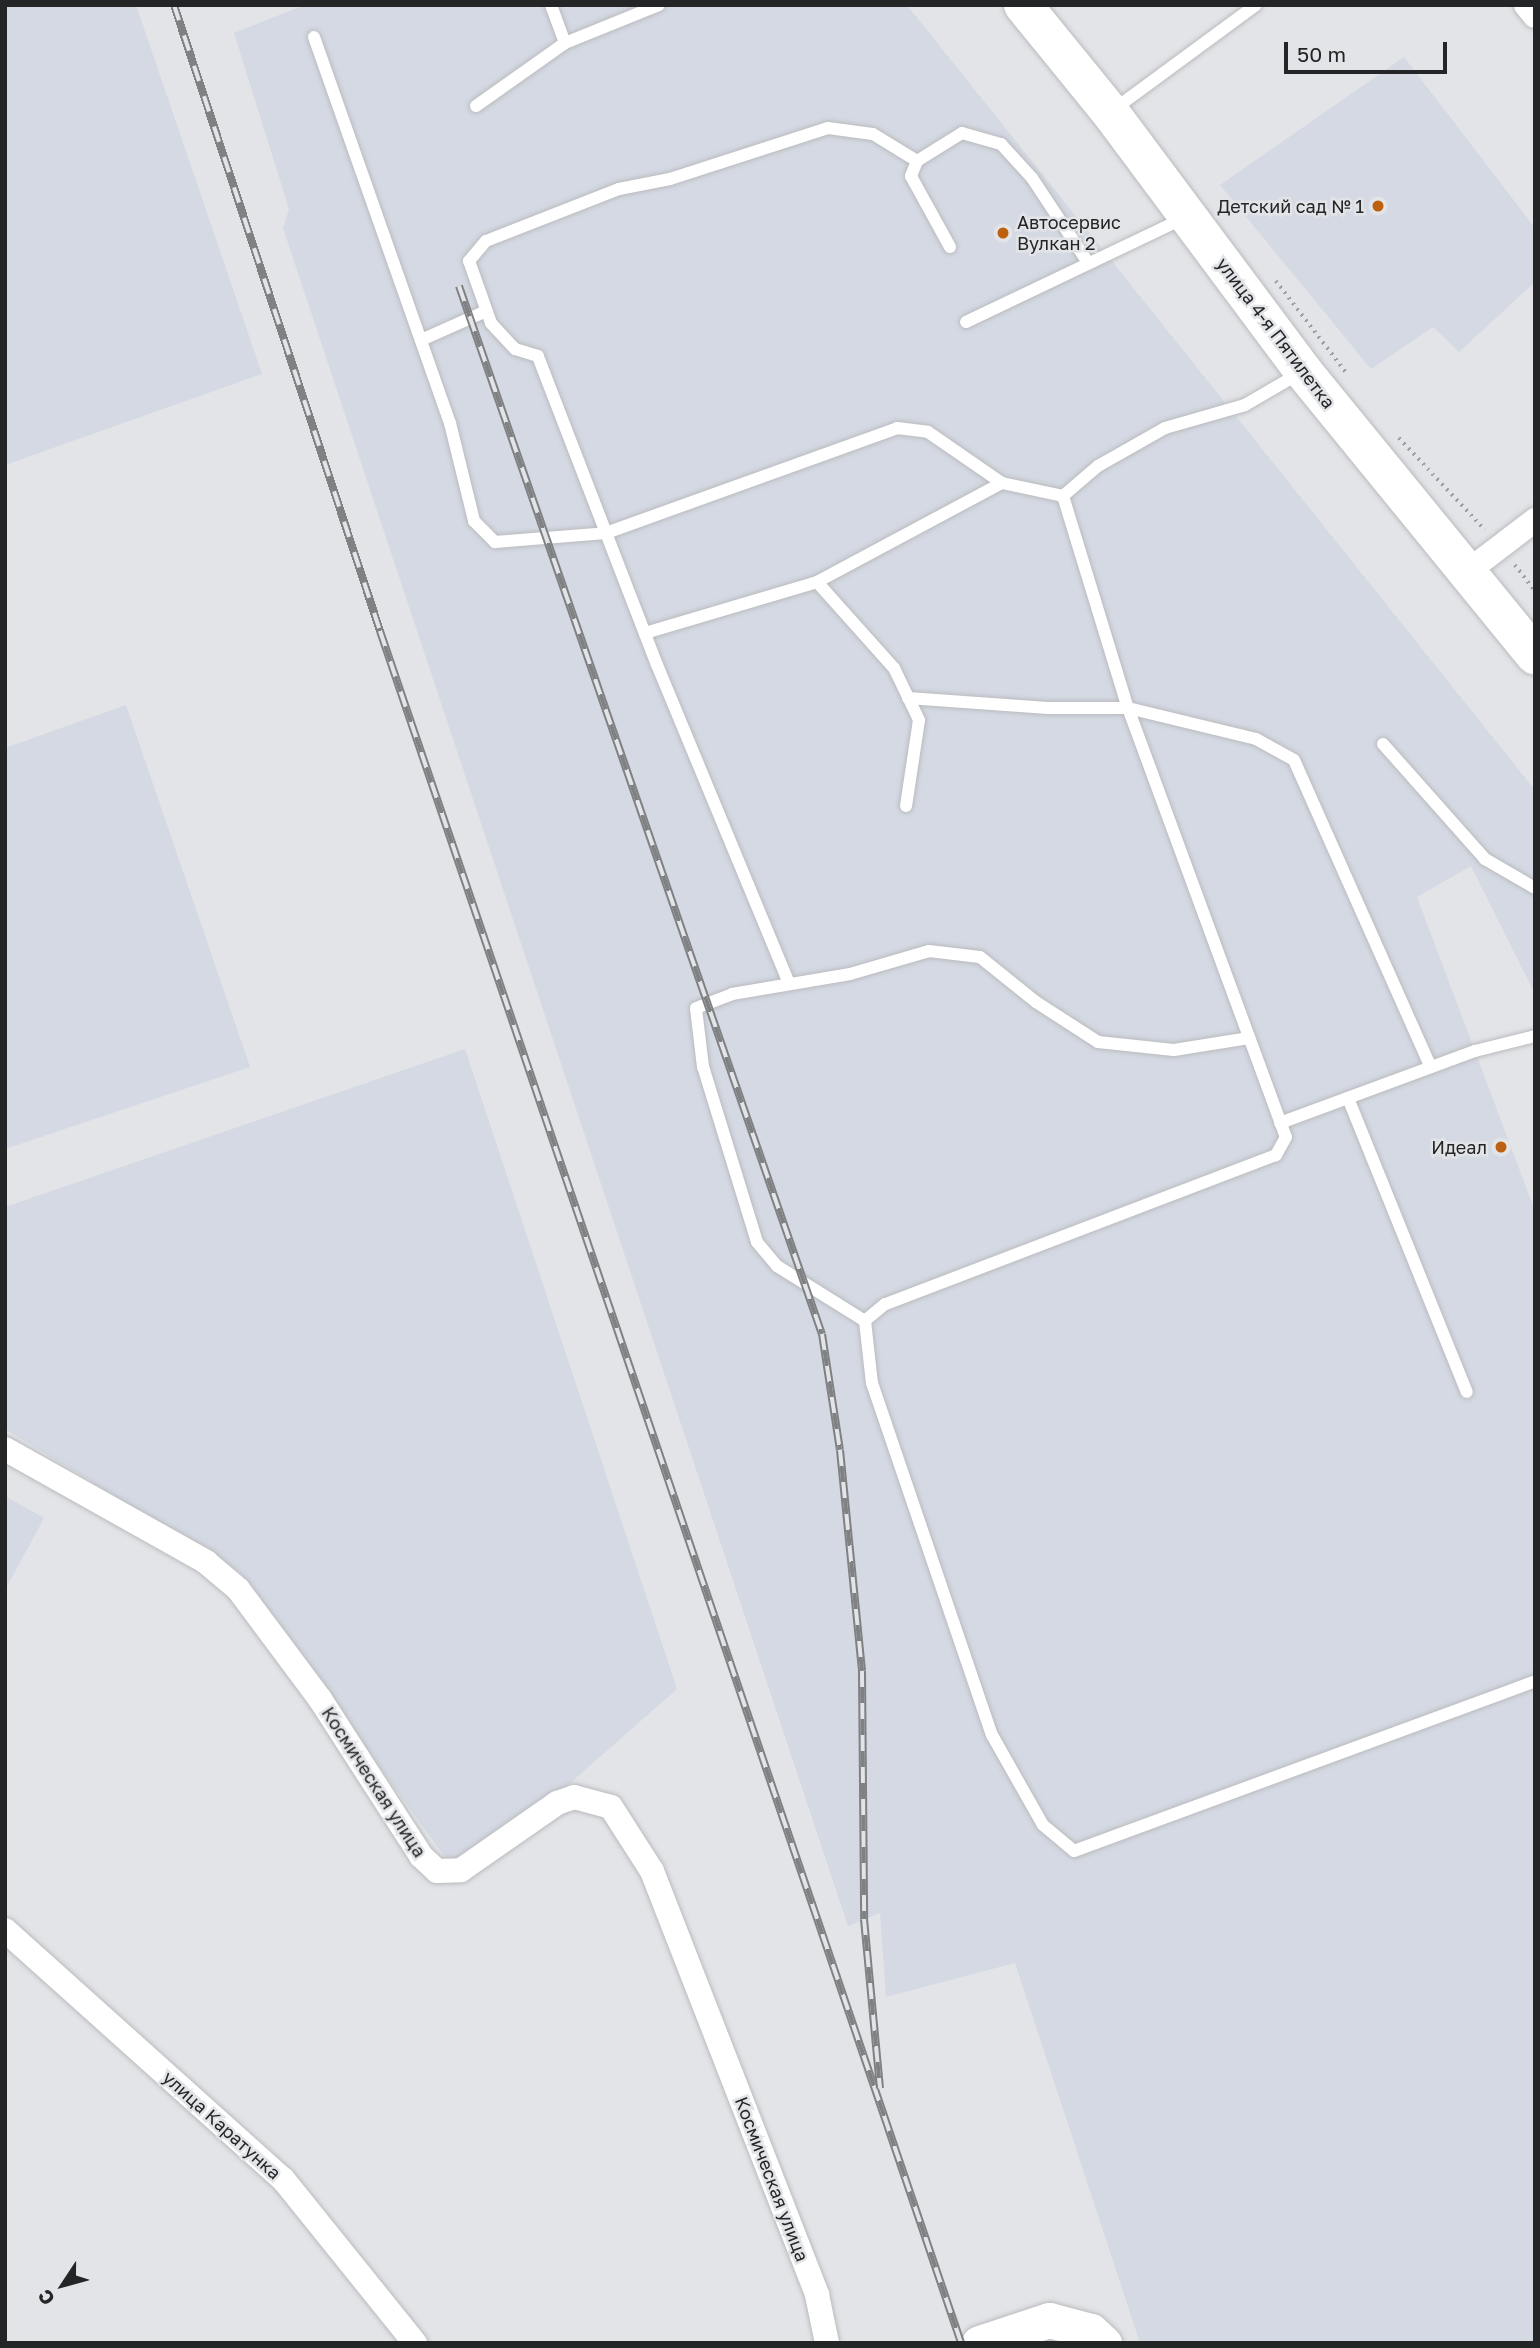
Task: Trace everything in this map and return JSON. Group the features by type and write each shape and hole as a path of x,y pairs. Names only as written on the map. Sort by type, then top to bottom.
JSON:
{"main road":[{"name":"улица 4-я Пятилетка","path":"1023,5 1110,112 1303,371 1535,655"}],"street":[{"path":"1526,5 1535,16"},
{"path":"1467,572 1535,520"},
{"name":"Космическая улица","path":"5,1448 206,1562 238,1589 320,1699 421,1856 437,1871 461,1870 557,1803 574,1797 611,1807 622,1819 657,1884 817,2295 827,2343"},
{"name":"улица Каратунка","path":"5,1930 283,2179 415,2343"},
{"path":"979,2343 1049,2320 1091,2331 1104,2343"}],"lane":[{"path":"551,5 565,43"},
{"path":"476,106 565,43 659,5"},
{"path":"1110,112 1256,5"},
{"path":"314,37 450,423 474,521 495,542 606,533 897,428 928,432 1002,483 1063,496"},
{"path":"788,981 645,633 538,356 515,349 491,323 469,261 486,241 619,189 670,179 828,128 873,134 917,161"},
{"path":"950,247 912,176 917,161 962,133 1001,144 1032,178 1087,261"},
{"path":"965,322 1087,261 1187,216"},
{"path":"421,340 486,311"},
{"path":"1063,496 1098,466 1165,428 1245,405 1303,371"},
{"path":"645,633 817,582 1002,483"},
{"path":"865,1321 885,1304 1276,1154 1286,1137 1128,708 1063,496"},
{"path":"817,582 894,668 919,720 906,806"},
{"path":"908,698 1048,708 1128,708 1256,739 1294,760 1431,1067"},
{"path":"1383,744 1485,859 1535,888"},
{"path":"865,1321 777,1266 757,1242 703,1067 696,1007 788,981 850,974 929,951 980,957 1036,1002 1098,1042 1174,1049 1249,1038"},
{"path":"1280,1123 1431,1067 1535,1035"},
{"path":"1348,1098 1467,1392"},
{"path":"865,1321 872,1383 992,1735 1043,1825 1074,1851 1535,1681"}],"path":[{"path":"1272,275 1357,387"},
{"path":"1391,430 1501,547 1535,591"}],"shaded area":[{"path":"5,5 136,5 262,374 5,465"},
{"path":"305,5 907,5 1535,790 1535,994 1471,866 1417,897 1535,1211 1535,2343 1140,2343 1015,1963 886,1997 880,1913 848,1926 283,228 289,209 234,33"},
{"name":"Детский сад № 1","path":"1404,57 1535,228 1535,282 1459,352 1433,327 1371,369 1220,185"},
{"path":"126,705 250,1067 5,1149 5,748"},
{"path":"465,1049 677,1689 569,1784 450,1864 238,1571 5,1429 5,1207"},
{"path":"5,1496 44,1518 5,1590"}],"railway":[{"path":"174,5 380,631 961,2343"},
{"path":"459,286 822,1334 840,1450 862,1671 864,1919 880,2088"}],"place":[{"name":"Детский сад № 1","path":"1378,206"},
{"name":"Автосервис Вулкан 2","path":"1003,233"},
{"name":"Идеал","path":"1501,1147"}]}
